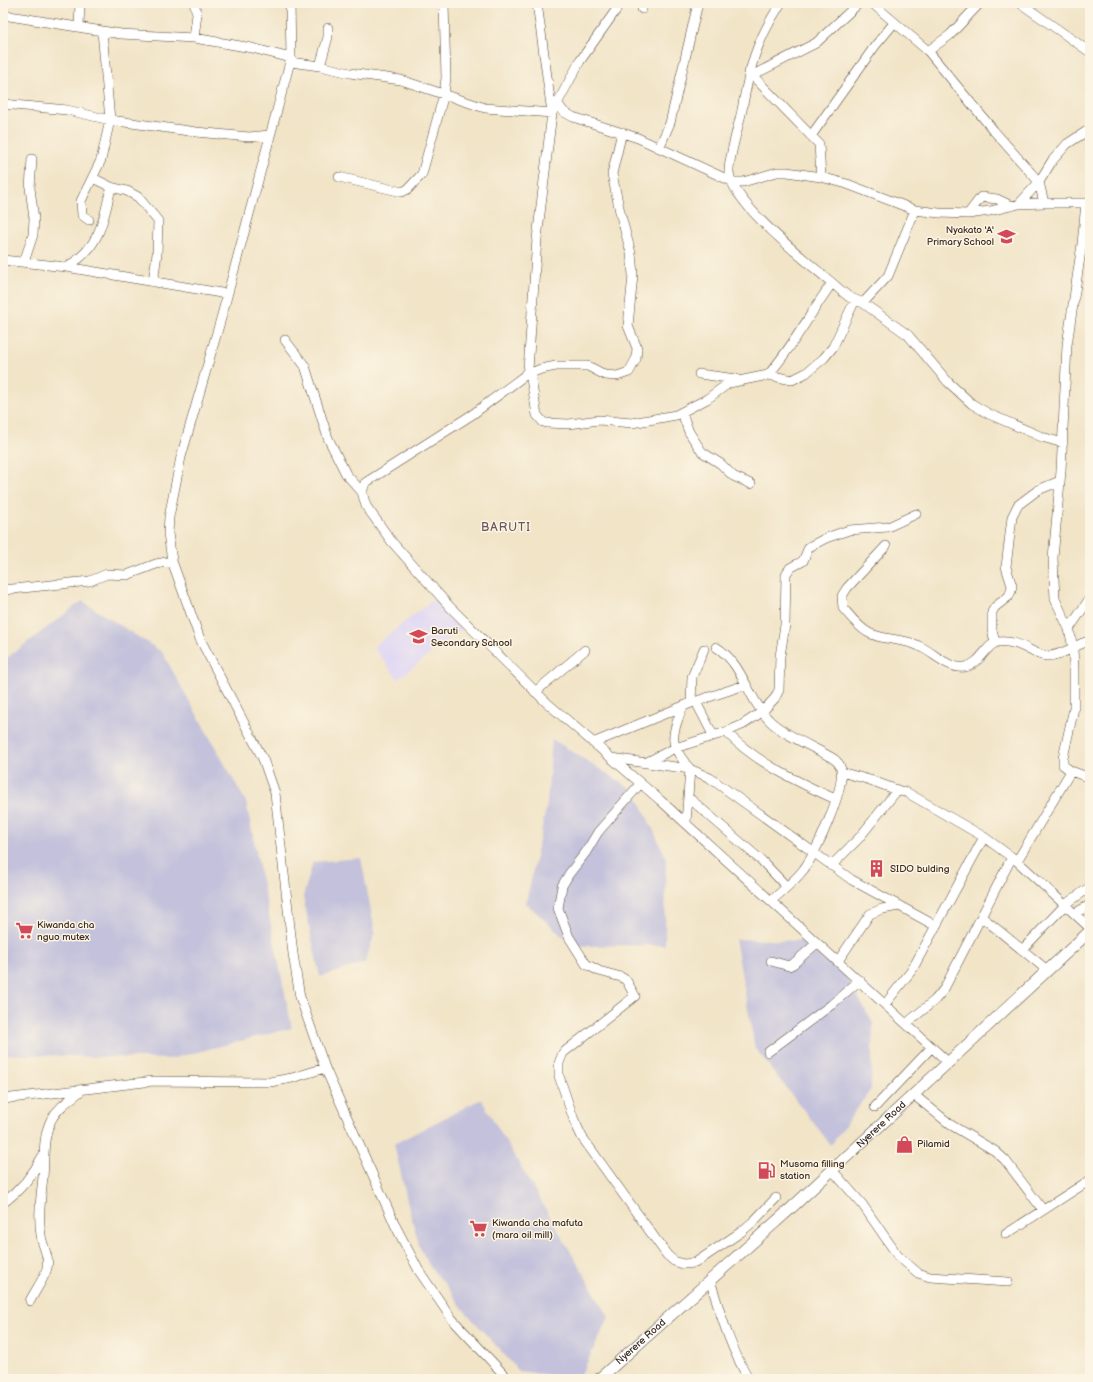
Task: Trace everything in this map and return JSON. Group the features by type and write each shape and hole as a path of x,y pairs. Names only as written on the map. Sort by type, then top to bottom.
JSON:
{"main road":[{"name":"Nyerere Road","path":"599,1379 832,1170 1090,931"}],"street":[{"path":"79,26 80,3"},
{"path":"194,3 197,14 194,38"},
{"path":"290,3 291,60 181,457 169,517 168,533 172,561 200,639 263,759 275,793 293,954 300,997 325,1068 396,1227 419,1271 452,1319 508,1379"},
{"path":"339,177 402,192 408,189 424,171 444,94 446,78 444,3"},
{"path":"536,3 552,113 532,294 530,365 527,374 537,415 542,422 547,424 569,424 599,420 632,423 682,414 707,399 728,383 739,380 768,374 792,380 815,366 833,347 859,302 888,276 915,210"},
{"path":"552,113 580,61 616,10 618,3"},
{"path":"659,148 674,111 698,3"},
{"path":"781,3 760,39 729,168 733,182 741,198 754,214 832,283 908,335 938,371 972,404 989,414 1042,437 1062,443"},
{"path":"751,74 816,43 859,3"},
{"path":"872,3 928,51 994,131 1039,182 1044,203"},
{"path":"928,51 950,35 980,3"},
{"path":"1020,3 1090,52"},
{"path":"3,15 79,26 102,31 194,38 252,48 291,60 350,73 401,80 485,108 552,113"},
{"path":"811,136 875,46 894,23"},
{"path":"320,66 328,38 328,28"},
{"path":"89,220 82,215 80,202 102,160 110,120 102,31"},
{"path":"751,74 819,144 821,149 821,177"},
{"path":"557,103 564,112 573,117 622,132 733,182 743,182 777,172 821,177 847,184 915,210 940,214 968,214 1016,205 1044,203 1088,203 1067,345 1060,481 1053,558 1054,592 1058,608 1069,629 1073,648 1074,708 1063,758 1064,765 1071,771 1090,778"},
{"path":"3,104 67,110 110,120 232,136 270,136"},
{"path":"1016,205 1039,182 1052,161 1067,144 1090,129"},
{"path":"362,492 366,482 477,411 527,374 556,366 588,366 605,375 617,376 629,372 636,359 637,348 628,326 633,265 612,174 622,132"},
{"path":"24,262 33,234 34,219 30,188 32,159"},
{"path":"93,178 111,187 127,191 138,197 158,221 157,254 153,282"},
{"path":"66,267 74,263 87,252 98,236 111,187"},
{"path":"968,214 981,197 997,199 1016,205"},
{"path":"3,260 66,267 227,294"},
{"path":"768,374 786,354 799,331 832,283"},
{"path":"285,340 305,366 333,451 346,474 362,492 366,506 392,542 467,625 535,692 686,823 770,901 886,1003 949,1063"},
{"path":"700,374 739,380"},
{"path":"682,414 689,432 702,452 721,464 733,476 751,484"},
{"path":"995,642 992,630 992,612 995,607 1009,596 1012,591 1012,586 1006,567 1012,517 1018,505 1038,490 1060,481"},
{"path":"647,762 675,748 726,732 742,725 762,712 775,698 779,690 780,656 785,625 786,574 790,568 803,561 809,547 812,544 849,530 891,526 916,514"},
{"path":"886,546 847,588 842,596 843,608 861,627 872,634 889,640 915,644 948,664 959,667 974,664 995,642"},
{"path":"3,590 90,581 107,574 127,575 156,564 172,561"},
{"path":"1069,629 1090,598"},
{"path":"995,642 1020,644 1046,656 1061,653 1090,641"},
{"path":"716,647 728,655 745,685 770,722 834,758 840,765 841,772 835,798 822,838 814,854 803,870 787,887 770,901"},
{"path":"686,823 690,769 675,748 673,736 690,704 692,678 704,649"},
{"path":"535,692 585,650"},
{"path":"594,742 690,704 745,685"},
{"path":"690,704 713,735"},
{"path":"726,732 758,760 835,798"},
{"path":"611,758 690,769 710,778 831,866 874,893 936,926"},
{"path":"907,1023 935,1000 944,989 1015,859 1071,771"},
{"path":"841,772 906,792 984,837 1015,859 1066,904 1090,928"},
{"path":"640,784 598,832 586,852 569,874 559,897 558,908 569,937 586,964 599,971 622,977 626,980 635,996 563,1053 559,1063 561,1087 574,1120 595,1156 658,1243 674,1261 683,1264 695,1263 741,1232 776,1198"},
{"path":"831,866 859,838 890,798 900,791"},
{"path":"689,798 762,861 787,887"},
{"path":"886,1003 912,970 984,837"},
{"path":"1022,950 1066,904 1090,887"},
{"path":"1075,913 1090,905"},
{"path":"838,961 870,914 882,908 899,906"},
{"path":"982,917 1047,970"},
{"path":"770,961 789,966 794,964 817,943"},
{"path":"768,1052 831,1005 860,980"},
{"path":"875,1106 932,1047"},
{"path":"3,1099 153,1081 270,1082 292,1078 325,1068"},
{"path":"30,1301 47,1268 47,1258 40,1235 40,1214 43,1154 47,1130 58,1110 83,1089"},
{"path":"914,1095 951,1125 995,1151 1005,1160 1043,1210"},
{"path":"3,1203 19,1189 32,1174 43,1154"},
{"path":"832,1170 862,1204 898,1256 918,1274 930,1277 1008,1282"},
{"path":"1006,1234 1090,1180"},
{"path":"710,1280 727,1338 736,1358 749,1379"}],"shaded area":[{"name":"Baruti Secondary School","path":"438,596 463,628 398,679 373,647"},
{"path":"82,601 162,652 246,802 292,1028 170,1059 3,1054 3,661"},
{"path":"552,739 635,791 666,857 665,945 573,946 526,903 547,804"},
{"path":"361,858 375,932 365,963 320,977 303,897 313,862"},
{"path":"735,939 801,941 846,976 873,1023 871,1089 831,1145 755,1048"},
{"path":"481,1099 609,1317 579,1379 519,1371 463,1309 445,1284 430,1267 420,1248 409,1209 394,1144"}],"place":[{"name":"Nyakato 'A' Primary School","path":"1007,236"},
{"name":"Baruti Secondary School","path":"418,637"},
{"name":"SIDO bulding","path":"877,869"},
{"name":"Kiwanda cha nguo mutex","path":"24,931"},
{"name":"Pilamid","path":"904,1144"},
{"name":"Musoma filling station","path":"767,1170"},
{"name":"Kiwanda cha mafuta (mara oil mill)","path":"479,1229"}],"district":[{"name":"BARUTI","path":"506,527"}]}
